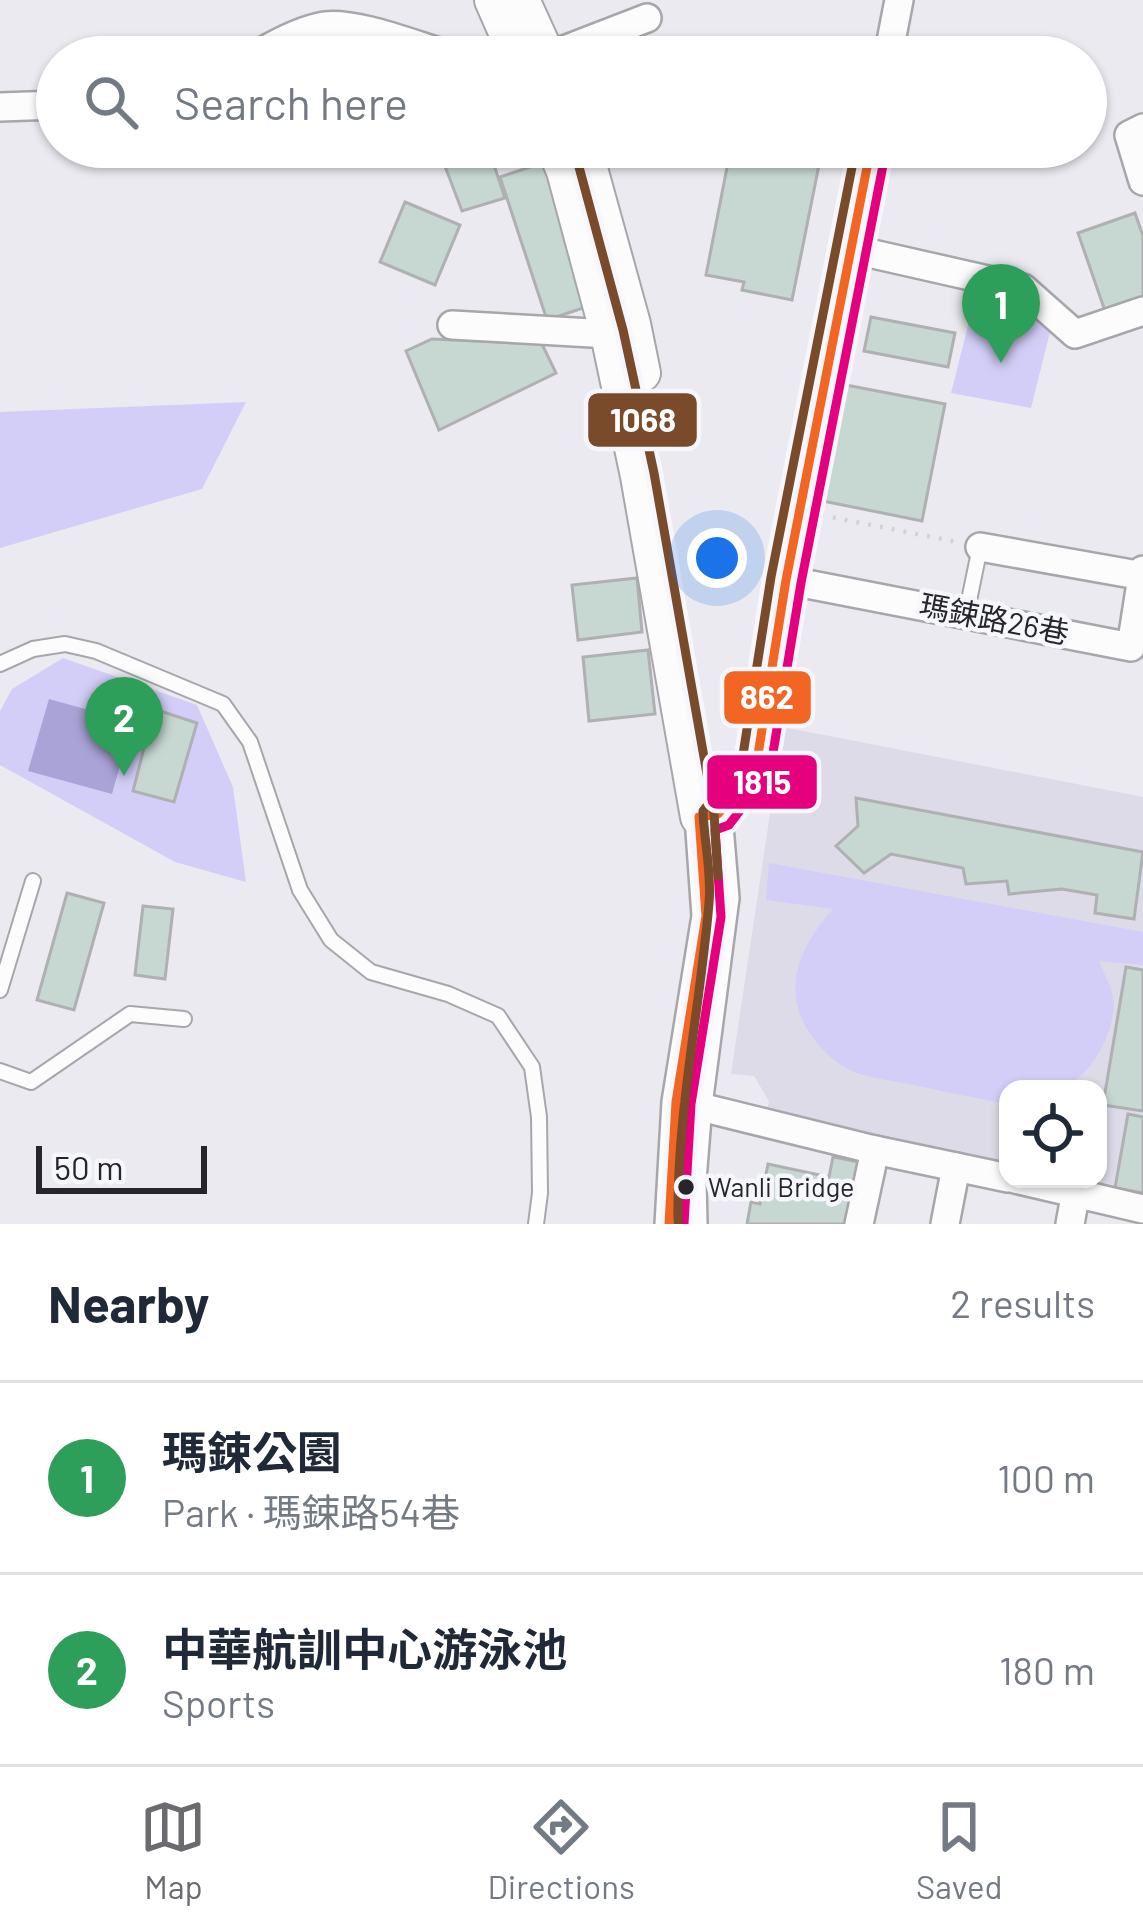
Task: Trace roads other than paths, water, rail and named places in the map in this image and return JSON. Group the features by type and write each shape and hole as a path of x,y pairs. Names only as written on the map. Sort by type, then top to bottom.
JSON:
{"street":[{"path":"493,0 509,36"},
{"path":"521,0 537,36"},
{"path":"891,36 899,0"},
{"path":"601,36 647,18"},
{"path":"297,36 325,26 384,36"},
{"path":"0,107 36,106"},
{"path":"1143,128 1129,135 1143,181"},
{"path":"576,168 621,329 676,562 708,815 725,898 670,1224"},
{"path":"708,815 756,767 785,580 867,168"},
{"path":"851,249 1023,288 1076,334 1143,311"},
{"path":"452,326 621,329"},
{"path":"980,547 1143,574"},
{"name":"瑪鋉路26巷","path":"785,580 1131,646 1143,574"},
{"path":"687,1103 999,1176"},
{"path":"687,1103 693,1224"},
{"path":"859,1224 875,1150"},
{"path":"945,1224 956,1167"},
{"path":"1061,1188 1143,1209"},
{"path":"1070,1224 1076,1191"}],"lane":[{"path":"966,615 980,547"},
{"path":"0,664 33,649 64,644 96,652 223,704 250,742 300,890 331,940 371,972 448,994 497,1016 532,1067 539,1136 536,1224"},
{"path":"0,990 33,881"},
{"path":"0,1071 31,1082 130,1014 184,1019"}],"place":[{"name":"瑪鋉公園","path":"1001,363"},
{"name":"中華航訓中心游泳池","path":"124,776"},
{"name":"Wanli Bridge","path":"686,1187"}]}
